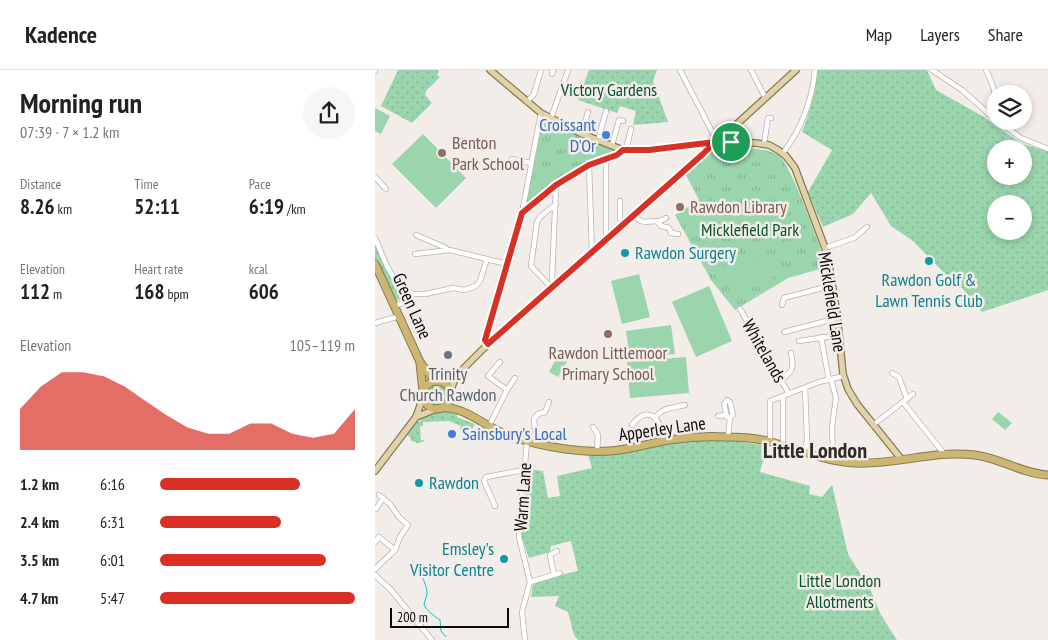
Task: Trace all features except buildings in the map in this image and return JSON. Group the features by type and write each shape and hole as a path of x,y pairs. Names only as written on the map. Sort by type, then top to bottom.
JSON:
{"highway":[{"name":"Green Lane","path":"375,264 396,306 420,362 429,374 439,382"},
{"name":"Green Lane","path":"420,362 423,395"},
{"path":"439,382 446,385 450,394 448,404 439,408 428,405 423,395 429,384 439,382"},
{"name":"Apperley Lane","path":"450,394 462,412"},
{"name":"Apperley Lane","path":"439,408 462,412 489,426 530,442 566,449 597,452 612,451 664,441 698,437 728,437 770,442 833,460 856,463 902,460 945,454 977,455 1048,475"}],"main road":[{"path":"490,70 541,113 582,134 625,150 649,150 731,142 764,144 774,147 783,153"},
{"path":"439,382 456,376 488,344 796,70"},
{"path":"728,131 728,137 731,142"},
{"name":"Micklefield Lane","path":"783,153 795,168 825,248 833,284 844,376 852,397 902,460"},
{"path":"450,394 456,376"},
{"path":"376,470 416,417 423,395"},
{"path":"416,417 439,408"},
{"name":"Micklefield Lane","path":"897,453 910,459"}],"street":[{"path":"527,102 534,94 541,70"},
{"path":"551,118 567,70"},
{"path":"680,70 716,142"},
{"path":"751,70 765,97"},
{"path":"783,153 797,133 804,118 812,91 815,70"},
{"path":"932,70 962,90 987,113"},
{"path":"985,70 992,85"},
{"path":"598,140 606,111"},
{"path":"582,134 588,112"},
{"path":"488,344 485,340 522,213 541,113"},
{"path":"764,144 767,118 771,118"},
{"path":"612,145 619,120 623,121"},
{"path":"522,213 556,185 589,165 625,150 631,129"},
{"path":"1010,130 1021,138 1048,149"},
{"path":"512,159 531,163"},
{"path":"605,159 606,240"},
{"path":"589,165 592,252"},
{"path":"375,177 386,189"},
{"path":"554,286 552,278 556,185"},
{"path":"620,201 620,218 623,225"},
{"path":"554,286 531,266 537,222 556,204"},
{"path":"634,215 643,223 658,222 666,218"},
{"path":"658,222 661,226 669,228 671,233 678,234"},
{"path":"825,248 854,238 867,227"},
{"path":"416,235 450,250 507,264"},
{"path":"375,238 393,277 404,290 413,294 426,294 453,288 465,290 477,286 487,259"},
{"path":"415,254 450,250"},
{"path":"782,305 785,298 833,284"},
{"path":"396,306 409,299 413,294"},
{"name":"Whitelands","path":"740,309 789,394"},
{"path":"375,323 400,316"},
{"path":"784,332 838,318"},
{"path":"799,341 839,334"},
{"path":"821,337 836,398 832,427 833,460"},
{"path":"781,380 792,372 791,353"},
{"path":"500,362 488,376 507,390"},
{"path":"892,373 899,378 905,401 945,454"},
{"path":"770,442 770,401 830,379 844,376"},
{"path":"489,426 515,378"},
{"path":"805,388 807,439 805,453"},
{"path":"873,425 913,394"},
{"path":"783,396 783,446"},
{"name":"Warm Lane","path":"525,640 522,612 530,582 519,537 524,470 530,442 535,431 533,419 538,414 545,412 549,402"},
{"path":"655,417 669,407 685,405"},
{"path":"632,426 642,416 651,415 655,417 662,428 664,441"},
{"path":"718,416 728,417 728,437"},
{"path":"593,427 598,435 597,452"},
{"path":"495,506 484,481 486,477 524,470"},
{"path":"375,568 395,550 400,537 410,523 399,517 390,504 381,497 376,509"},
{"path":"378,538 395,550"},
{"path":"553,575 549,555 557,551"},
{"path":"530,582 561,573"},
{"path":"375,576 391,590 432,640"}],"green space":[{"path":"398,70 439,70 437,75 440,77 426,91 425,95 432,103 412,123 381,106"},
{"name":"Victory Gardens","path":"589,70 657,70 653,81 668,122 633,125 636,111 620,106 617,113 578,100"},
{"path":"818,70 927,70 936,90 987,119 987,130 1002,130 1016,140 987,140 987,185 1032,185 1032,147 1048,151 1048,290 982,312 962,288 953,282 913,241 891,226 871,193 853,214 823,227 808,192 832,150 802,132 812,101"},
{"path":"375,108 390,116 381,134 375,131"},
{"path":"541,113 623,150 589,165 556,185 522,213"},
{"path":"423,134 466,178 436,208 392,164"},
{"name":"Micklefield Park","path":"717,147 765,150 778,155 784,161 812,225 827,267 788,278 735,310 711,280 675,215 699,200 686,175"},
{"path":"375,241 393,281 408,294 408,298 402,301 396,299 375,260"},
{"path":"768,254 780,274 760,284 749,265"},
{"path":"732,255 737,266 727,271 721,261"},
{"path":"746,265 756,282 737,293 727,276"},
{"path":"639,274 650,317 622,324 611,281"},
{"path":"709,286 732,341 696,357 672,302"},
{"path":"671,325 675,354 630,359 626,331"},
{"path":"557,357 567,362 558,377 549,372"},
{"path":"686,357 689,393 630,398 627,362"},
{"path":"437,384 447,391 448,395 441,405 437,406 427,399 426,395 433,385"},
{"path":"441,411 457,414 457,417 475,424 472,429 464,432 460,430 461,426 449,421 423,422 423,426 420,426 421,440 424,440 423,442 417,443 410,440 411,438 407,435 417,422 421,421 420,419"},
{"path":"998,412 1012,423 1005,430 992,419"},
{"name":"Little London Allotments","path":"732,440 767,446 760,472 810,486 809,494 822,497 832,485 848,554 866,583 866,588 870,589 881,615 897,640 578,640 574,635 568,612 555,606 559,596 531,597 533,585 541,579 578,571 571,541 551,546 550,552 529,558 521,535 527,469 543,471 548,498 560,496 557,476 592,468 588,455 609,455 687,441"}],"waterway":[{"path":"413,563 422,576 426,588 427,594 424,604 440,620 441,631 446,636"}],"place":[{"name":"Croissant D'Or","path":"606,135"},
{"name":"Benton Park School","path":"442,153"},
{"name":"Rawdon Library","path":"680,207"},
{"name":"Rawdon Surgery","path":"625,253"},
{"name":"Rawdon Golf & Lawn Tennis Club","path":"929,261"},
{"name":"Rawdon Littlemoor Primary School","path":"608,334"},
{"name":"Trinity Church Rawdon","path":"448,355"},
{"name":"Sainsbury's Local","path":"452,434"},
{"name":"Rawdon","path":"419,483"},
{"name":"Emsley's Visitor Centre","path":"504,559"}],"district":[{"name":"Little London","path":"815,450"}],"route":[{"path":"731,142 715,142 488,344 485,340 522,213 556,185 589,165 617,155 623,150 649,150 715,142 728,131 728,137 731,142"}]}
